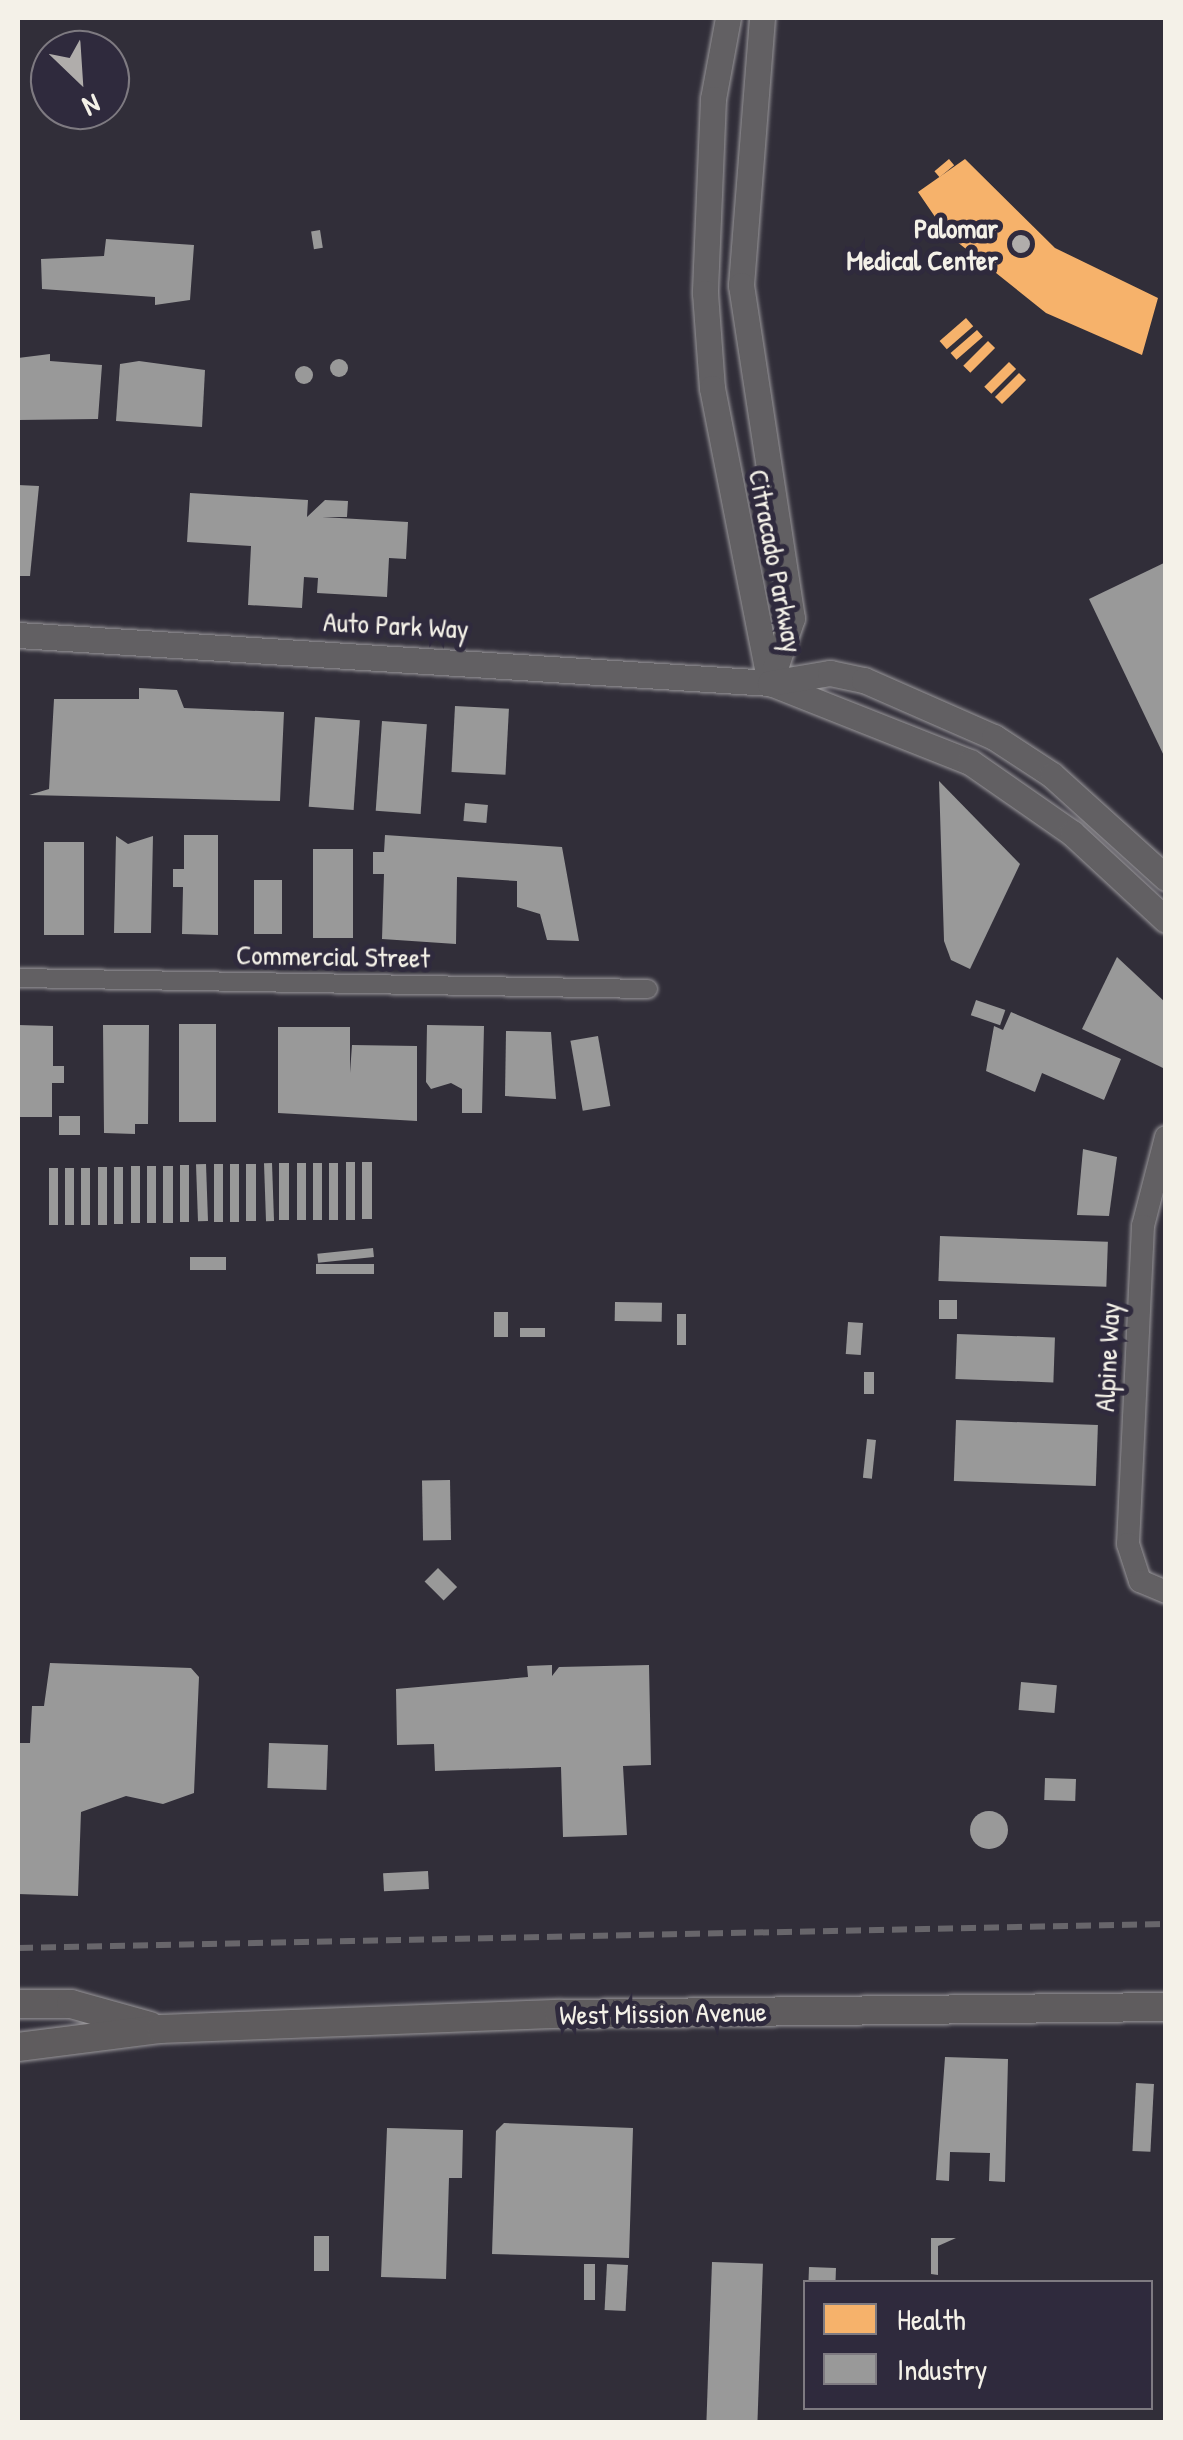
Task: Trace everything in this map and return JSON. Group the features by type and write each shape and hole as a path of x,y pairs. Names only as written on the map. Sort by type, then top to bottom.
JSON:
{"main road":[{"name":"Citracado Parkway","path":"728,18 714,99 705,293 712,388 770,683"},
{"name":"Citracado Parkway","path":"762,18 740,285 792,618 770,683"},
{"name":"Auto Park Way","path":"18,635 770,683 830,673 864,680 994,737 1052,775 1166,878"},
{"name":"Auto Park Way","path":"770,683 970,762 1072,833 1166,920"},
{"name":"West Mission Avenue","path":"18,2004 71,2004 161,2029"},
{"name":"West Mission Avenue","path":"18,2047 161,2029 1166,2007"}],"street":[{"name":"Commercial Street","path":"18,978 648,989"},
{"name":"Alpine Way","path":"1166,1137 1143,1226 1128,1544 1140,1581 1166,1592"}],"building: Health":[{"path":"949,159 954,165 940,177 934,171"},
{"path":"965,159 1055,248 1158,298 1142,355 1046,313 946,233 918,192"},
{"path":"966,318 973,326 947,349 940,341"},
{"path":"977,330 983,337 956,360 951,353"},
{"path":"988,341 995,348 970,373 963,366"},
{"path":"1009,362 1016,369 991,394 984,387"},
{"path":"1019,373 1026,380 1002,404 995,397"}],"building: Industry":[{"path":"320,230 323,248 314,249 311,231"},
{"path":"106,239 194,245 190,300 155,305 155,297 42,289 41,259 104,256"},
{"path":"50,354 50,361 102,365 98,419 18,420 18,358"},
{"path":"339,359 348,368 339,377 330,368"},
{"path":"139,361 205,370 202,427 116,421 120,364"},
{"path":"304,366 313,375 304,384 295,375"},
{"path":"18,485 39,486 30,576 18,576"},
{"path":"190,493 308,500 307,517 325,500 348,501 347,517 322,517 408,522 406,559 389,558 387,597 317,593 318,578 304,577 302,608 248,605 251,546 187,542"},
{"path":"1166,562 1166,760 1089,599"},
{"path":"139,688 177,690 184,708 284,712 280,801 29,795 49,789 54,699 139,699"},
{"path":"455,706 509,709 505,775 452,772"},
{"path":"315,717 360,720 354,810 309,807"},
{"path":"382,721 427,724 421,814 376,811"},
{"path":"939,781 1020,864 970,969 951,960 944,941"},
{"path":"465,803 488,805 486,823 463,821"},
{"path":"184,835 218,835 218,935 182,934 183,887 173,887 173,869 184,869"},
{"path":"385,835 562,847 579,941 547,940 540,914 517,907 517,881 457,877 456,944 382,939 384,874 373,874 373,852 384,852"},
{"path":"116,836 128,844 153,836 151,933 114,933"},
{"path":"44,842 84,842 84,935 44,935"},
{"path":"313,849 353,849 353,938 313,938"},
{"path":"254,880 282,880 282,934 254,934"},
{"path":"1117,957 1166,1003 1163,1068 1082,1029"},
{"path":"976,1000 1005,1010 1000,1025 971,1015"},
{"path":"1011,1012 1121,1059 1104,1100 1042,1073 1035,1092 986,1071 994,1026 1003,1030"},
{"path":"179,1024 216,1024 216,1122 179,1122"},
{"path":"18,1025 53,1026 53,1066 64,1066 64,1083 52,1083 52,1117 18,1117"},
{"path":"103,1025 149,1025 148,1124 135,1124 135,1134 104,1133"},
{"path":"427,1025 484,1026 482,1113 462,1113 462,1089 451,1083 431,1089 426,1082"},
{"path":"278,1027 350,1027 350,1073 352,1045 417,1046 417,1121 278,1113"},
{"path":"506,1031 551,1032 556,1099 505,1096"},
{"path":"598,1036 610,1106 583,1111 570,1041"},
{"path":"59,1116 80,1116 80,1135 59,1135"},
{"path":"1083,1149 1117,1157 1109,1216 1077,1215"},
{"path":"346,1162 355,1162 355,1220 346,1220"},
{"path":"362,1162 372,1162 372,1219 362,1219"},
{"path":"264,1163 272,1163 274,1221 266,1221"},
{"path":"279,1163 289,1163 289,1220 279,1220"},
{"path":"297,1163 306,1163 306,1220 297,1220"},
{"path":"313,1163 322,1163 322,1220 313,1220"},
{"path":"329,1163 338,1163 338,1220 329,1220"},
{"path":"196,1164 206,1164 208,1221 198,1221"},
{"path":"214,1164 223,1164 223,1222 214,1222"},
{"path":"230,1164 239,1164 239,1222 230,1222"},
{"path":"246,1164 256,1164 256,1221 246,1221"},
{"path":"180,1165 189,1165 189,1222 180,1222"},
{"path":"131,1166 140,1166 140,1223 131,1223"},
{"path":"147,1166 156,1166 156,1223 147,1223"},
{"path":"163,1166 173,1166 173,1223 163,1223"},
{"path":"98,1167 107,1167 107,1225 98,1225"},
{"path":"114,1167 123,1167 123,1224 114,1224"},
{"path":"49,1168 58,1168 58,1225 49,1225"},
{"path":"65,1168 74,1168 74,1225 65,1225"},
{"path":"81,1168 90,1168 90,1225 81,1225"},
{"path":"940,1236 1108,1242 1106,1287 938,1281"},
{"path":"373,1248 374,1257 318,1263 317,1254"},
{"path":"190,1257 226,1257 226,1270 190,1270"},
{"path":"316,1264 374,1264 374,1274 316,1274"},
{"path":"939,1300 957,1300 957,1319 939,1319"},
{"path":"615,1302 662,1303 662,1322 615,1321"},
{"path":"494,1312 508,1312 508,1337 494,1337"},
{"path":"677,1314 686,1314 686,1345 677,1345"},
{"path":"848,1322 863,1323 861,1355 846,1354"},
{"path":"520,1328 545,1328 545,1337 520,1337"},
{"path":"957,1334 1055,1337 1053,1382 955,1379"},
{"path":"864,1372 874,1372 874,1394 864,1394"},
{"path":"956,1420 1098,1425 1096,1486 954,1481"},
{"path":"867,1439 876,1440 872,1479 863,1478"},
{"path":"422,1480 450,1480 451,1540 423,1540"},
{"path":"438,1568 457,1587 444,1601 425,1581"},
{"path":"50,1663 191,1668 199,1677 194,1793 163,1804 126,1796 81,1812 78,1896 18,1894 19,1743 30,1743 32,1706 44,1706"},
{"path":"552,1665 552,1676 559,1667 649,1665 651,1765 623,1766 627,1835 563,1837 561,1767 435,1771 434,1744 397,1745 396,1689 528,1677 527,1666"},
{"path":"1021,1682 1057,1685 1054,1713 1019,1710"},
{"path":"269,1743 328,1745 326,1790 267,1788"},
{"path":"1045,1778 1076,1779 1075,1801 1044,1800"},
{"path":"989,1811 1002,1817 1008,1830 1002,1843 989,1849 976,1843 970,1830 976,1817"},
{"path":"428,1871 429,1889 384,1891 383,1873"},
{"path":"945,2057 1008,2059 1005,2182 989,2181 990,2153 950,2152 949,2181 936,2180"},
{"path":"1136,2083 1154,2084 1150,2152 1132,2151"},
{"path":"504,2123 633,2128 629,2258 492,2254 496,2131"},
{"path":"387,2128 463,2130 462,2178 449,2178 446,2279 381,2277"},
{"path":"314,2236 329,2236 329,2271 314,2271"},
{"path":"931,2238 956,2238 938,2246 938,2275 931,2274"},
{"path":"712,2262 763,2264 757,2422 706,2422"},
{"path":"584,2264 595,2264 595,2300 584,2300"},
{"path":"607,2264 628,2265 626,2311 605,2310"},
{"path":"809,2267 836,2268 836,2280 809,2280"}],"railway":[{"path":"18,1948 1166,1924"}],"place":[{"name":"Palomar Medical Center","path":"1021,244"}]}
